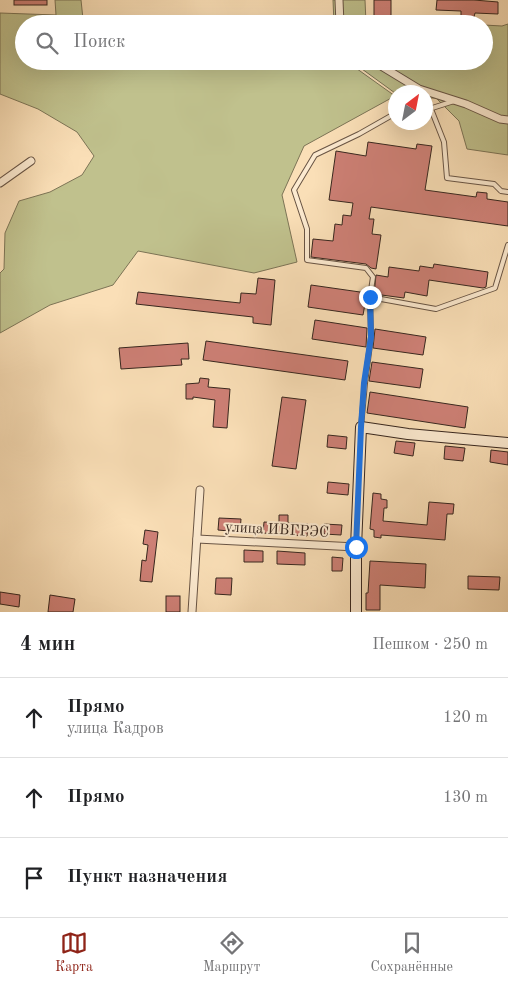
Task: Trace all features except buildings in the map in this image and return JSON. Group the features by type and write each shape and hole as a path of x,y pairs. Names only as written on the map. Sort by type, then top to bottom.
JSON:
{"street":[{"path":"339,0 340,15"},
{"path":"388,70 420,89 456,100 500,119 508,120"},
{"path":"0,182 31,160"},
{"path":"356,612 356,547 361,427 408,434 508,443"},
{"path":"192,612 200,490"},
{"name":"улица ИВГРЭС","path":"196,539 356,547"}],"lane":[{"path":"433,108 456,100"},
{"path":"433,114 444,142 447,178 494,184 501,191 508,192"},
{"path":"361,427 364,383 371,337 370,297 373,277 366,268 308,260 306,229 294,190 315,155 388,118"},
{"path":"370,297 436,309 495,288 508,245"}],"green space":[{"path":"55,0 81,0 83,15 56,15"},
{"path":"333,0 365,0 366,15 334,15"},
{"path":"0,13 56,15 15,15 15,70 359,70 388,91 388,100 304,146 282,195 297,262 254,273 138,251 113,285 50,305 0,333 0,273 4,269 5,233 19,201 50,192 82,175 94,156 77,132 38,109 0,94"},
{"path":"508,24 508,155 467,149 459,121 436,98 433,98 433,85 388,85 388,88 363,70 493,70 493,26"}],"route":[{"path":"356,547 364,383 371,337 370,297"}]}
